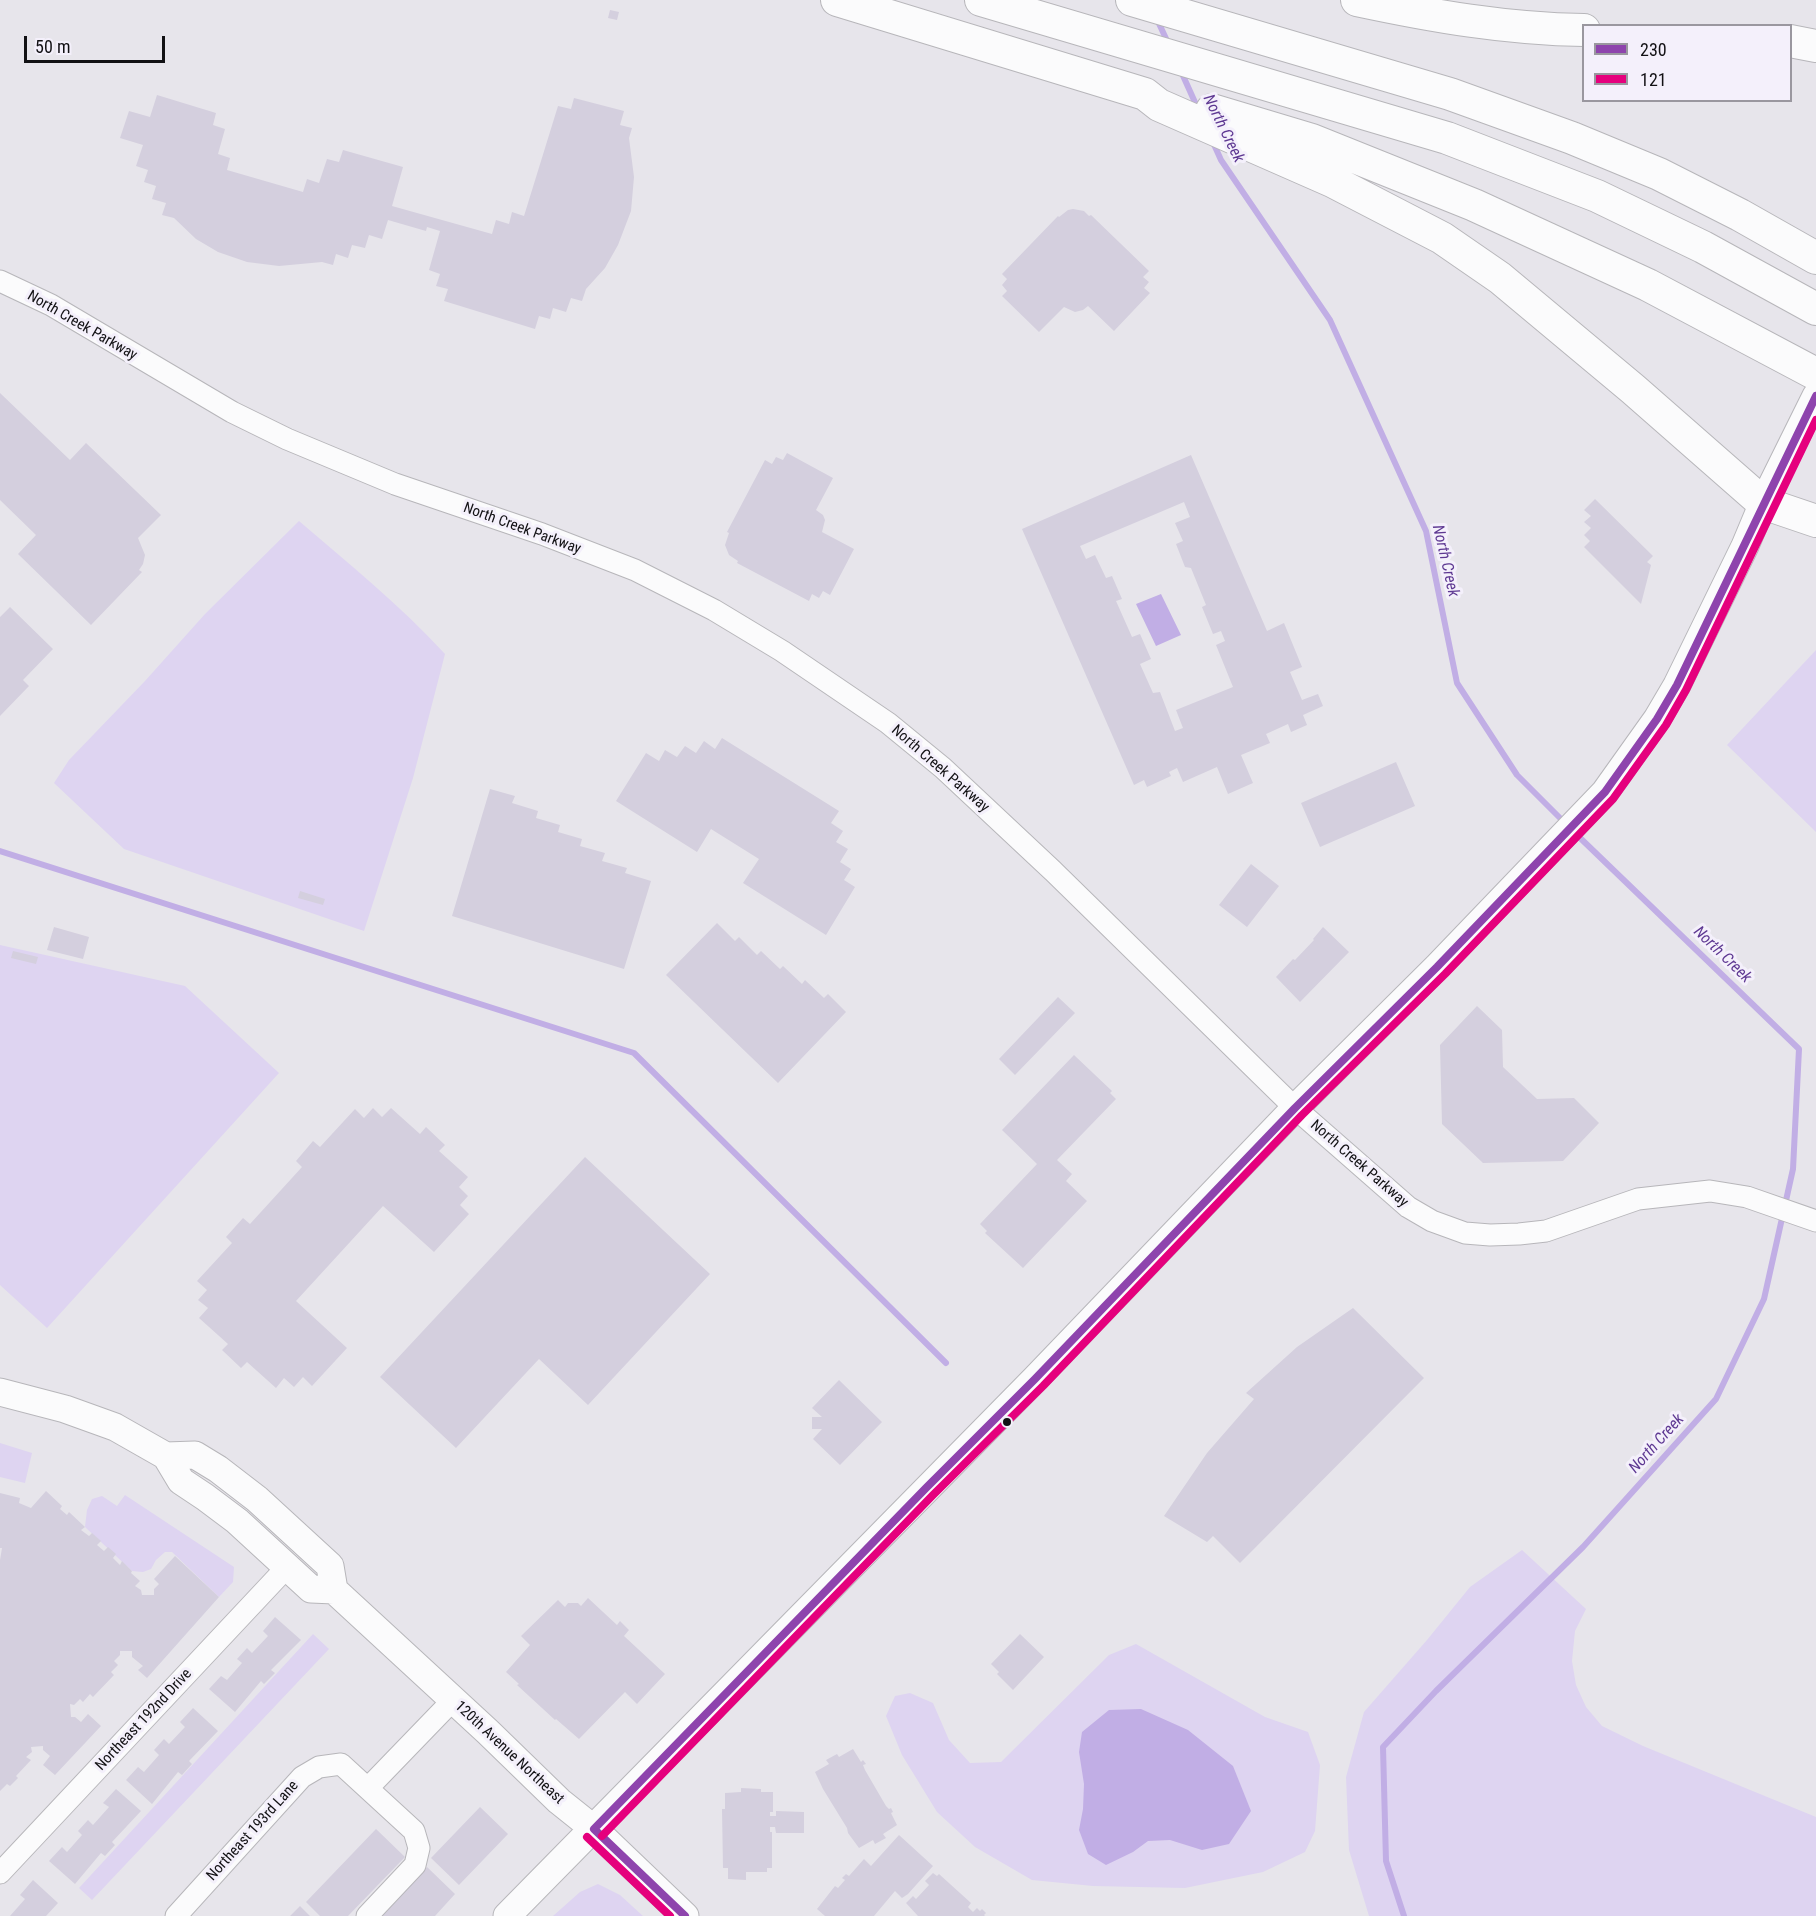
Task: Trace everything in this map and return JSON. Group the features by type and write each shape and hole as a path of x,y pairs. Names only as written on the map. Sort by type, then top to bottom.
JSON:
{"highway":[{"path":"837,0 1152,97 1245,120 1312,140 1474,205 1648,285 1816,374"},
{"path":"981,0 1128,23 1194,10 1510,99 1661,160 1719,188 1816,241"},
{"path":"1037,0 1128,23 1217,63 1447,138 1597,196 1703,247 1816,309"},
{"path":"1357,0 1426,15 1513,27 1582,30"},
{"path":"1194,10 1450,94 1572,138 1659,174 1740,215 1816,258"},
{"path":"1792,41 1816,46"},
{"path":"1217,63 1399,109 1531,153 1694,224 1816,291"},
{"path":"1152,97 1332,181 1442,238 1500,278 1633,389 1763,503 1816,521"}],"main road":[{"path":"507,1916 1035,1379 1295,1108 1437,967 1611,784 1672,694 1813,402"},
{"path":"0,1392 65,1409 115,1427 166,1456 181,1481 237,1521 311,1589 334,1590 330,1566 257,1499 218,1468 195,1455 166,1456"},
{"name":"120th Avenue Northeast","path":"334,1590 559,1801 594,1829 685,1916"}],"street":[{"name":"North Creek Parkway","path":"0,281 51,305 232,412 287,439 395,484 542,534 635,570 714,610 782,651 869,710 943,768 1053,871 1295,1108 1408,1207 1432,1221 1465,1233 1500,1235 1546,1231 1638,1199 1710,1191 1747,1197 1815,1221"},
{"name":"Northeast 192nd Drive","path":"0,1873 287,1567"},
{"path":"368,1788 453,1700"},
{"name":"Northeast 193rd Lane","path":"176,1916 302,1777 319,1767 341,1764 414,1831 419,1848 415,1865 367,1916"}],"shaded area":[{"path":"299,521 392,602 445,654 413,778 364,931 124,849 54,783 69,760 205,614"},
{"path":"1161,594 1181,635 1156,646 1136,604"},
{"path":"1816,650 1816,832 1727,745"},
{"path":"0,945 185,986 279,1073 47,1328 0,1285"},
{"path":"0,1443 32,1453 25,1483 0,1477"},
{"path":"125,1495 234,1567 233,1582 219,1597 172,1552 165,1552 156,1560 151,1569 143,1572 132,1571 85,1527 87,1510 92,1499 102,1496 117,1506"},
{"path":"1522,1550 1586,1609 1575,1631 1572,1661 1576,1685 1586,1707 1602,1726 1643,1746 1816,1817 1816,1916 1369,1916 1349,1850 1346,1777 1364,1712 1470,1587"},
{"path":"313,1634 329,1649 92,1900 79,1888"},
{"path":"1136,1644 1265,1717 1308,1732 1320,1765 1315,1831 1305,1852 1263,1872 1185,1888 1093,1886 1032,1880 975,1847 937,1812 902,1755 886,1716 895,1696 910,1693 933,1703 949,1740 970,1763 1001,1762 1109,1655"},
{"path":"1141,1709 1188,1730 1233,1766 1251,1811 1229,1844 1202,1850 1170,1840 1148,1841 1133,1852 1106,1865 1088,1854 1079,1830 1084,1784 1079,1752 1082,1732 1109,1710"},
{"path":"598,1884 620,1895 643,1916 553,1916 580,1892"}],"building":[{"path":"610,10 619,12 617,20 608,18"},
{"path":"157,95 216,113 213,125 225,129 218,154 230,158 227,170 303,192 307,179 319,183 327,159 339,162 343,150 403,167 392,206 492,234 496,220 509,224 512,212 524,216 558,106 571,109 574,98 624,111 620,125 632,128 629,138 634,177 631,211 618,245 605,268 586,289 582,301 571,298 566,312 553,308 550,319 539,316 535,329 444,301 448,289 436,286 440,274 429,270 440,231 427,227 426,231 388,220 382,239 369,235 365,248 352,245 348,258 336,254 333,265 322,262 279,266 247,262 218,252 196,239 174,218 162,215 166,203 152,199 156,186 144,182 148,170 136,166 143,145 120,138 129,111 150,117"},
{"path":"1073,209 1091,215 1149,271 1143,277 1149,282 1144,288 1150,293 1114,331 1088,306 1075,312 1064,307 1039,332 1002,296 1007,291 1002,285 1007,279 1002,274 1058,216"},
{"path":"0,393 70,460 86,443 161,515 138,538 145,555 139,570 142,572 91,625 18,554 36,535 0,500"},
{"path":"787,453 833,478 816,510 823,515 825,520 822,532 854,549 830,595 823,591 819,598 812,594 809,601 737,563 738,561 729,555 725,545 729,533 727,532 765,460 772,464 776,457 783,460"},
{"path":"1191,455 1267,631 1284,623 1302,667 1290,672 1302,700 1318,694 1323,706 1303,715 1307,725 1291,732 1288,724 1266,734 1270,743 1241,755 1253,783 1228,794 1217,767 1183,782 1177,768 1169,772 1171,776 1147,787 1144,780 1134,785 1022,529","holes":["1184,502 1190,517 1175,523 1183,541 1176,544 1185,567 1191,568 1206,605 1202,607 1213,634 1221,631 1225,641 1216,645 1233,687 1176,710 1183,728 1175,731 1160,692 1153,693 1140,664 1151,659 1140,634 1132,637 1116,601 1122,599 1112,576 1106,578 1095,555 1086,559 1080,546"]},
{"path":"1595,499 1653,556 1647,562 1651,565 1641,604 1584,547 1590,541 1584,535 1591,528 1584,522 1591,516 1584,510"},
{"path":"10,607 53,649 23,680 29,686 0,716 0,617"},
{"path":"722,738 839,811 831,823 843,831 836,842 848,849 840,862 851,869 844,880 855,887 826,935 743,883 759,859 711,829 697,852 616,801 646,753 659,761 665,750 677,757 685,746 696,753 704,741 715,749"},
{"path":"1396,762 1415,806 1320,847 1301,803"},
{"path":"490,789 515,796 512,803 538,811 536,818 560,825 558,832 582,839 580,846 605,853 602,861 627,868 625,873 651,881 624,969 452,916"},
{"path":"1251,864 1279,886 1247,927 1219,905"},
{"path":"300,891 325,899 323,905 298,898"},
{"path":"717,923 735,941 739,937 757,955 761,951 780,969 783,966 802,984 805,980 824,998 828,994 846,1012 778,1083 666,975"},
{"path":"54,927 89,937 83,959 47,950"},
{"path":"1323,927 1349,952 1300,1002 1276,977 1314,940"},
{"path":"13,951 38,957 36,964 11,958"},
{"path":"1058,997 1075,1013 1015,1075 999,1059"},
{"path":"1477,1006 1502,1030 1503,1067 1537,1099 1574,1098 1599,1123 1563,1161 1483,1163 1442,1124 1440,1045"},
{"path":"1074,1055 1112,1091 1110,1093 1116,1099 1057,1160 1072,1174 1066,1181 1087,1201 1023,1268 985,1233 987,1231 980,1224 1037,1164 1002,1130"},
{"path":"373,1108 382,1117 391,1108 420,1134 426,1127 445,1145 439,1151 468,1177 459,1187 468,1196 460,1205 469,1214 434,1252 383,1206 296,1301 347,1348 312,1386 303,1377 294,1387 284,1378 276,1388 247,1362 241,1368 222,1350 228,1344 199,1318 208,1308 198,1300 207,1290 197,1281 232,1243 226,1237 243,1218 250,1224 302,1167 296,1161 313,1141 320,1147 355,1109 364,1118"},
{"path":"585,1157 710,1274 588,1405 539,1359 456,1448 380,1377"},
{"path":"1353,1308 1424,1378 1240,1563 1213,1536 1207,1542 1164,1516 1207,1453 1254,1399 1246,1393 1297,1347"},
{"path":"839,1380 882,1422 840,1465 813,1439 822,1429 812,1429 812,1417 822,1417 812,1408"},
{"path":"46,1491 62,1506 60,1509 67,1515 69,1512 85,1527 81,1530 89,1536 92,1533 101,1541 97,1545 104,1551 108,1547 116,1554 113,1558 120,1565 122,1561 132,1571 131,1573 140,1581 135,1586 141,1590 142,1595 154,1595 154,1589 159,1584 154,1579 175,1556 219,1597 147,1678 138,1670 143,1666 132,1657 132,1651 120,1651 120,1655 114,1661 118,1665 111,1672 114,1675 93,1697 90,1694 83,1702 80,1699 74,1705 70,1704 71,1717 81,1722 88,1714 101,1726 55,1775 43,1765 50,1756 43,1750 43,1746 31,1747 32,1752 26,1757 31,1760 10,1786 7,1784 0,1791 0,1560 2,1548 0,1548 0,1493 20,1498 19,1503 31,1508"},
{"path":"588,1598 617,1625 620,1621 629,1630 624,1636 665,1674 637,1704 625,1692 579,1739 555,1720 506,1672 530,1645 521,1636 558,1600 565,1607 568,1603 578,1603 581,1606"},
{"path":"275,1617 301,1640 271,1670 275,1673 264,1684 261,1681 235,1712 209,1689 221,1676 227,1680 242,1663 237,1659 247,1648 252,1653 268,1636 263,1631"},
{"path":"1020,1634 1044,1657 1013,1690 997,1674 999,1672 991,1664"},
{"path":"193,1708 218,1731 189,1761 192,1764 182,1775 178,1772 152,1804 126,1780 138,1767 144,1772 159,1755 154,1750 164,1739 169,1744 185,1727 180,1722"},
{"path":"853,1749 861,1762 863,1760 866,1764 863,1765 865,1770 886,1806 891,1808 897,1825 883,1834 886,1838 875,1844 873,1840 859,1848 848,1833 815,1772 829,1764 826,1760 837,1754 839,1757"},
{"path":"741,1788 773,1792 773,1812 770,1812 770,1816 776,1816 776,1811 804,1812 804,1833 776,1833 775,1827 770,1827 772,1868 767,1868 767,1872 746,1872 746,1880 728,1879 728,1868 723,1868 722,1809 725,1809 725,1793 741,1792"},
{"path":"116,1789 141,1811 112,1842 115,1845 105,1856 101,1853 75,1884 49,1861 62,1847 67,1852 82,1835 78,1831 88,1820 93,1825 109,1807 103,1803"},
{"path":"480,1807 508,1834 459,1885 431,1858"},
{"path":"376,1829 405,1857 348,1916 320,1916 306,1902"},
{"path":"899,1835 933,1866 908,1894 902,1898 895,1891 874,1916 825,1916 817,1909 835,1886 838,1888 845,1880 842,1878 846,1874 849,1876 864,1859 871,1866"},
{"path":"427,1867 455,1894 435,1916 381,1916"},
{"path":"933,1873 937,1876 939,1874 971,1903 968,1907 973,1912 977,1908 980,1911 982,1909 986,1913 985,1916 918,1916 906,1903 913,1896 916,1899 929,1885 925,1881"},
{"path":"33,1880 58,1903 46,1916 10,1916 25,1899 20,1895"},
{"path":"300,1906 310,1916 290,1916"}],"waterway":[{"name":"North Creek","path":"1156,17 1168,43"},
{"name":"North Creek","path":"1180,69 1198,109"},
{"name":"North Creek","path":"1212,140 1221,160 1330,320 1426,531 1457,683 1517,775 1566,824"},
{"name":"North Creek","path":"1404,1916 1386,1861 1383,1747 1436,1691 1583,1547 1716,1399 1764,1299 1793,1169 1799,1049 1576,834"},
{"path":"0,851 634,1053 946,1363"}],"transit line":[{"name":"230","path":"594,1829 1035,1379 1295,1108 1437,967 1605,792 1657,719 1677,685 1816,396"},
{"name":"121","path":"602,1836 933,1495 1043,1386 1302,1115 1445,974 1613,799 1666,725 1686,690 1816,420"},
{"name":"230","path":"594,1829 685,1916"},
{"name":"121","path":"587,1837 670,1916"}]}
